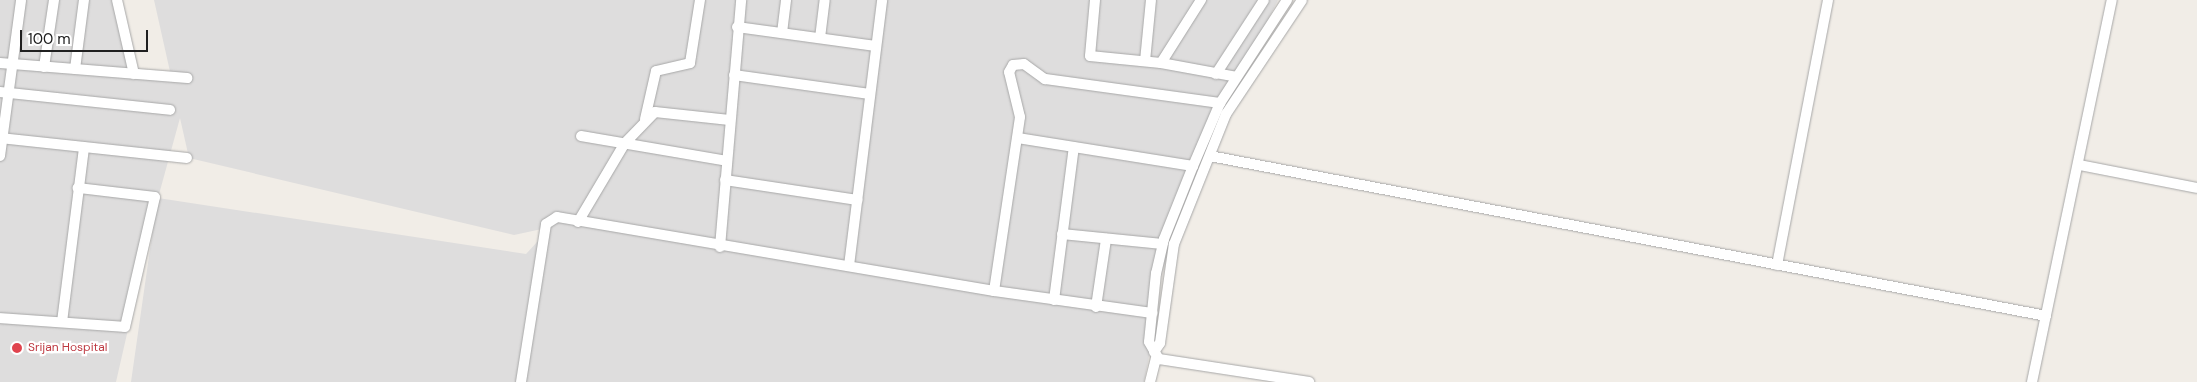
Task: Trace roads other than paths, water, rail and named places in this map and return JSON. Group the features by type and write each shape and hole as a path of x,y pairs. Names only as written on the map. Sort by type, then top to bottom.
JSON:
{"street":[{"path":"0,156 4,92 12,65 21,0"},
{"path":"44,67 54,0"},
{"path":"74,69 84,0"},
{"path":"118,0 134,74"},
{"path":"644,119 656,71 690,63 700,0"},
{"path":"720,247 737,27 741,0"},
{"path":"782,33 786,0"},
{"path":"820,38 824,0"},
{"path":"849,266 882,0"},
{"path":"1095,0 1090,56 1161,63 1237,77"},
{"path":"1145,61 1151,0"},
{"path":"1161,63 1201,0"},
{"path":"1216,74 1264,0"},
{"path":"1155,355 1149,342 1163,244 1220,103 1287,0"},
{"path":"1150,382 1155,355 1160,343 1174,244 1232,102 1302,0"},
{"path":"1777,265 1828,0"},
{"path":"2032,382 2080,165 2112,0"},
{"path":"737,27 876,46"},
{"path":"0,62 12,65 187,78"},
{"path":"994,292 1020,117 1009,72 1010,68 1018,63 1045,78 1220,103"},
{"path":"734,75 870,94"},
{"path":"4,92 170,110"},
{"path":"578,222 625,143 644,119 655,112 674,112 730,120"},
{"path":"582,136 727,161"},
{"path":"1,138 187,158"},
{"path":"1018,138 1193,166"},
{"path":"62,322 84,147"},
{"path":"1054,300 1074,148"},
{"path":"1210,156 2046,316"},
{"path":"2080,165 2197,188"},
{"path":"725,180 857,200"},
{"path":"0,318 125,326 155,197 78,188"},
{"path":"521,382 546,224 557,217 720,247 849,266 994,292 1152,313"},
{"path":"1062,234 1106,240 1163,244"},
{"path":"1096,307 1106,240"},
{"path":"1155,355 1309,382"}],"place":[{"name":"Srijan Hospital","path":"17,348"}]}
